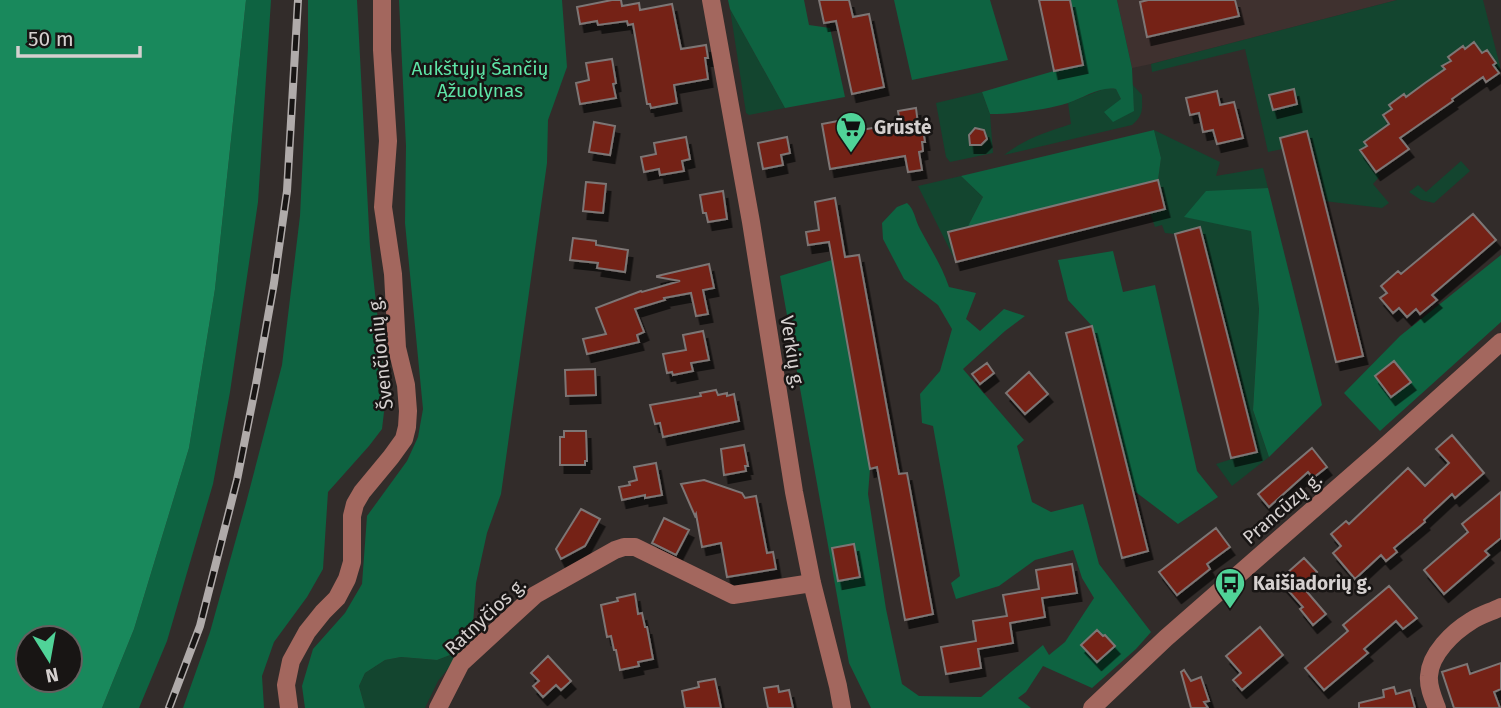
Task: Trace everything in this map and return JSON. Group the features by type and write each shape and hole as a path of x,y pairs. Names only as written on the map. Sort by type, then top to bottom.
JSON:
{"street":[{"name":"Švenčionių g.","path":"289,708 286,685 291,661 307,632 337,598 347,579 352,562 352,516 355,504 404,439 407,427 406,385 397,348 393,274 383,207 388,141 382,50 382,0"},
{"name":"Verkių g.","path":"711,0 751,222 794,492 812,583 842,708"},
{"name":"Prancūzų g.","path":"1093,708 1175,630 1501,342"},
{"name":"Ratnyčios g.","path":"438,708 461,663 535,595 615,550 635,547 733,595 812,583"},
{"path":"1437,708 1430,690 1429,678 1430,666 1440,649 1471,621 1501,607"}],"shaded area":[{"path":"0,0 246,0 215,289 189,448 134,629 102,708 0,708"},
{"path":"1117,0 1397,0 1132,68"},
{"path":"1397,0 1483,0 1500,66 1499,73 1487,50 1482,53 1474,42 1465,49 1462,46 1448,57 1451,61 1443,66 1445,69 1406,97 1404,94 1389,104 1392,109 1383,115 1391,126 1380,130 1364,142 1367,146 1360,150 1380,176 1373,184 1389,203 1382,208 1324,201 1307,131 1280,138 1283,149 1268,152 1245,49 1152,72 1151,64"},
{"path":"730,9 785,108 749,115 746,113"},
{"path":"1132,84 1142,95 1142,111 1132,125 1004,155 1028,140 1071,124 1068,103 1106,88 1116,89 1121,99 1134,111"},
{"path":"982,92 990,114 993,153 950,162 946,157 936,103","holes":["975,128 980,128 987,134 987,139 981,145 972,143 969,135"]},
{"path":"1154,130 1220,162 1216,176 1263,168 1268,188 1206,192 1185,217 1251,230 1259,309 1253,410 1269,457 1232,486 1216,464 1257,451 1200,228 1175,234 1165,233 1162,225 1155,227 1150,213 1165,209 1158,180 1161,158"},
{"path":"1461,161 1470,171 1434,203 1421,200 1409,192 1418,185 1426,192"},
{"path":"961,176 983,197 967,228 948,233 956,262 918,186"},
{"path":"463,650 438,681 425,708 365,708 359,686 365,673 385,660 401,657 437,660"}],"green space":[{"path":"246,0 271,0 258,202 230,392 213,484 167,641 139,708 102,708 134,629 189,448 215,289"},
{"path":"308,0 357,0 370,247 386,395 382,429 328,492 323,569 307,597 274,642 262,676 264,708 183,708 210,632 282,365 300,216"},
{"name":"Aukštųjų Šančių Ąžuolynas","path":"399,0 562,0 567,67 548,120 547,163 501,494 487,533 476,583 472,638 463,650 437,660 401,657 385,660 365,673 359,686 365,708 305,708 302,686 313,649 345,613 362,584 367,516 407,461 418,437 423,409 405,223 406,146"},
{"path":"728,0 804,0 809,25 830,28 845,97 785,108 730,9"},
{"path":"894,0 990,0 1008,60 912,80"},
{"path":"1070,0 1117,0 1132,68 1134,111 1113,122 1104,112 1121,99 1116,89 1110,89 1049,108 990,114 982,92 1083,65"},
{"path":"1154,130 1161,158 1158,180 967,228 983,197 961,176"},
{"path":"1268,188 1322,405 1269,457 1253,410 1259,309 1251,231 1184,217 1206,191"},
{"path":"907,203 949,287 976,293 966,319 980,331 1004,309 1025,316 963,369 1024,440 1017,446 1032,502 1051,512 1083,504 1099,564 1151,632 1092,688 1043,666 1026,692 1018,698 1031,708 871,708 849,663 780,276 832,260 870,469 868,494 886,609 902,684 919,696 981,697 1043,645 1049,655 1065,642 1094,598 1082,578 1073,550 1035,560 999,586 956,599 951,583 960,576 933,426 922,423 920,394 940,371 952,329 938,305 904,279 883,239 882,223 897,207"},
{"path":"1113,251 1123,292 1155,285 1197,471 1218,497 1178,524 1133,490 1092,326 1068,300 1058,260"},
{"path":"1501,255 1501,322 1380,431 1344,393 1400,336"}],"building":[{"path":"621,0 622,6 639,3 640,10 672,4 681,49 706,45 708,79 674,85 677,103 651,108 650,104 647,104 633,24 628,25 627,21 598,25 597,21 580,24 577,7"},
{"path":"819,0 849,0 853,17 869,14 884,87 852,94 836,21 824,23"},
{"path":"1039,0 1070,0 1083,65 1054,71"},
{"path":"1235,0 1239,16 1147,37 1140,2"},
{"path":"1474,42 1482,53 1487,50 1499,73 1486,82 1483,77 1400,138 1409,149 1376,172 1360,150 1367,146 1364,142 1389,124 1383,115 1392,109 1389,105 1404,94 1406,97 1445,69 1442,66 1451,61 1448,57"},
{"path":"612,59 616,98 580,104 576,83 589,80 586,63"},
{"path":"1294,89 1297,104 1273,110 1269,95"},
{"path":"1217,91 1220,105 1234,102 1243,138 1217,144 1213,130 1203,132 1199,113 1190,115 1186,98"},
{"path":"916,108 918,124 922,123 925,142 922,142 923,151 919,152 922,170 908,172 905,156 830,169 822,124 854,118 856,131 900,123 898,111"},
{"path":"594,122 615,126 610,155 589,152"},
{"path":"975,128 984,130 987,139 981,145 970,145 969,135"},
{"path":"1307,131 1363,356 1336,362 1280,138"},
{"path":"686,137 690,159 682,161 684,171 660,175 659,169 644,172 641,157 656,154 654,143"},
{"path":"787,137 790,153 781,155 783,165 763,169 758,143"},
{"path":"1158,180 1165,209 956,262 948,232"},
{"path":"586,182 606,184 603,213 583,211"},
{"path":"723,191 727,219 708,222 706,213 703,213 700,195"},
{"path":"835,198 845,257 859,255 899,474 907,473 933,614 905,620 877,467 870,469 829,242 808,245 806,232 819,230 815,202"},
{"path":"1473,214 1496,240 1432,295 1437,300 1420,314 1416,309 1407,317 1399,308 1393,313 1380,298 1387,293 1381,286 1398,271 1401,274"},
{"path":"1200,227 1257,452 1231,458 1175,234"},
{"path":"573,238 628,250 625,272 597,268 598,263 570,260"},
{"path":"709,264 714,288 703,290 708,314 696,316 691,293 664,298 665,300 635,309 644,332 637,335 639,342 587,354 583,339 606,334 596,308 641,291 680,281 657,276"},
{"path":"1092,326 1148,551 1122,558 1066,333"},
{"path":"703,331 709,360 691,363 693,371 673,375 672,372 667,373 663,354 686,350 683,335"},
{"path":"1394,361 1411,382 1391,397 1375,376"},
{"path":"987,363 994,373 980,384 972,374"},
{"path":"595,369 596,395 566,396 565,370"},
{"path":"1029,372 1048,394 1025,414 1006,393"},
{"path":"716,390 718,395 734,394 739,421 663,437 660,423 655,424 650,405 701,396 700,393"},
{"path":"564,431 586,431 585,465 560,465 560,437 564,437"},
{"path":"1452,435 1484,473 1455,498 1452,494 1394,548 1397,552 1386,561 1381,555 1355,579 1333,553 1341,546 1331,534 1346,521 1349,524 1408,468 1425,486 1449,463 1436,449"},
{"path":"744,445 748,466 745,466 746,471 724,475 721,449"},
{"path":"1312,448 1327,467 1313,478 1308,472 1269,507 1258,494"},
{"path":"656,463 662,495 645,498 645,495 622,500 619,487 630,485 629,482 637,480 634,467"},
{"path":"704,480 742,493 745,498 756,496 767,553 773,552 776,569 727,577 721,543 702,547 696,514 695,516 681,484"},
{"path":"1501,492 1501,538 1485,551 1489,555 1444,594 1424,570 1468,532 1462,524"},
{"path":"581,509 600,519 585,546 561,559 556,549"},
{"path":"664,518 689,530 676,555 652,543"},
{"path":"1216,528 1230,547 1207,564 1210,569 1177,595 1159,572"},
{"path":"854,544 860,577 838,581 832,548"},
{"path":"1304,558 1317,572 1302,586 1326,614 1313,625 1300,609 1303,607 1279,580"},
{"path":"1072,564 1077,593 1042,598 1045,617 1010,623 1013,643 978,649 981,668 946,674 941,647 976,641 973,621 1007,616 1003,595 1039,589 1036,570"},
{"path":"1389,586 1417,618 1403,629 1396,621 1364,649 1368,653 1324,690 1305,668 1348,631 1343,625"},
{"path":"635,594 638,614 642,613 647,627 653,659 638,662 639,666 620,670 611,636 607,637 601,605"},
{"path":"1260,627 1283,655 1242,690 1233,680 1241,673 1226,656"},
{"path":"1097,630 1115,646 1097,662 1081,645"},
{"path":"548,656 571,681 561,690 556,685 543,697 533,686 539,681 531,673"},
{"path":"1501,663 1501,689 1494,692 1500,708 1454,708 1442,672 1467,664 1470,674"},
{"path":"1184,670 1191,681 1201,677 1209,701 1204,702 1208,708 1191,708 1181,672"},
{"path":"715,679 721,708 685,708 682,691 699,687 698,682"},
{"path":"778,686 779,692 789,690 793,708 768,708 764,688"},
{"path":"1394,687 1396,694 1410,690 1415,708 1359,708 1359,703 1384,697 1383,690"}],"railway":[{"path":"169,708 200,626 237,480 256,384 287,191 298,0"}],"place":[{"name":"Grūstė","path":"851,154"},
{"name":"Kaišiadorių g.","path":"1230,610"}]}
